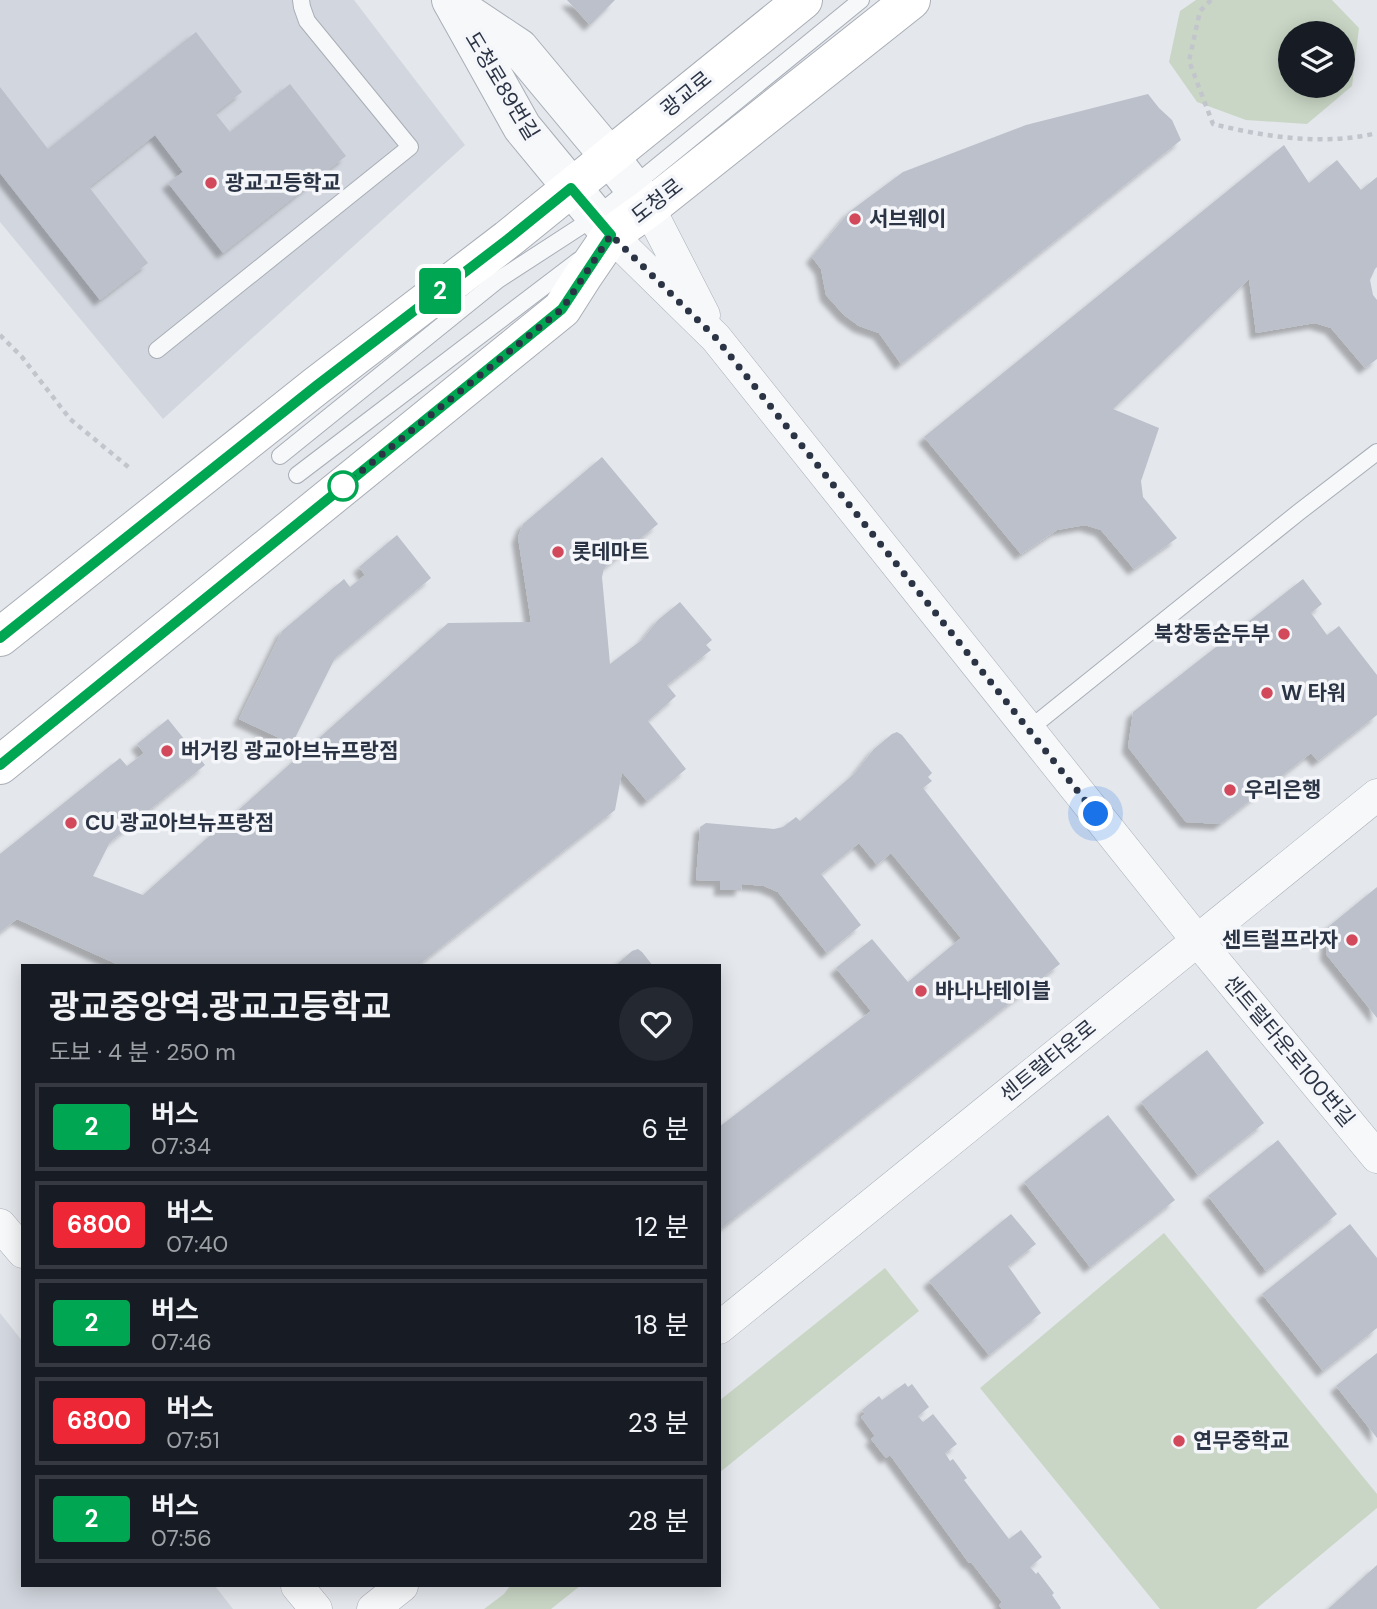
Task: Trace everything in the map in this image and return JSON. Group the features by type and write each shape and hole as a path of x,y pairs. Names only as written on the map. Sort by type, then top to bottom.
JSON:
{"main road":[{"name":"광교로","path":"571,188 803,0"},
{"name":"도청로","path":"0,765 562,309 603,226 911,0"},
{"path":"0,637 571,188"}],"street":[{"path":"453,2 519,48 609,156 640,197 716,338"},
{"name":"도청로89번길","path":"453,2 522,127 603,226"},
{"name":"센트럴타운로100번길","path":"603,226 716,338 1197,940 1377,1157"},
{"name":"센트럴타운로","path":"721,1326 1377,795"},
{"path":"0,1225 21,1250"},
{"path":"298,1587 316,1609"},
{"path":"373,1609 401,1587"}],"lane":[{"path":"157,350 410,147 307,21 302,0"},
{"path":"640,197 861,0"},
{"path":"280,456 498,280 603,226"},
{"path":"297,475 603,226"},
{"path":"1028,730 1377,452"}],"path":[{"path":"1211,0 1200,11 1189,61 1213,124 1254,134 1305,138 1357,138 1377,133"},
{"path":"0,335 22,357 70,419 132,470"}],"shaded area":[{"name":"광교고등학교","path":"0,0 354,0 465,145 163,419 0,222"},
{"path":"0,1313 21,1339 21,1587 216,1587 233,1609 0,1609"}],"green space":[{"path":"1196,0 1332,0 1352,21 1278,21 1278,98 1338,98 1307,124 1246,120 1197,102 1169,62 1180,11"},
{"path":"1355,24 1359,28 1355,61"},
{"name":"연무중학교","path":"1164,1233 1377,1494 1377,1508 1256,1609 1160,1609 980,1388"},
{"path":"885,1268 919,1311 721,1471 721,1399"},
{"path":"509,1587 579,1587 551,1609 484,1609"}],"building":[{"path":"567,0 615,0 590,25"},
{"path":"196,32 242,92 215,113 230,132 290,84 346,156 223,253 168,183 183,172 155,135 89,187 148,263 100,300 0,173 0,87 48,149"},
{"path":"1148,94 1172,120 1181,140 901,364 879,333 859,326 844,315 826,295 821,269 812,257 849,212 903,172 1026,125"},
{"path":"1284,145 1309,183 1337,160 1361,190 1377,177 1377,267 1370,280 1373,295 1377,300 1377,359 1365,368 1331,328 1315,323 1256,333 1249,279 1113,409 1159,428 1141,481 1143,497 1177,538 1134,569 1101,530 1085,525 1057,530 1021,554 924,437"},
{"path":"602,457 658,524 604,568 602,577 610,664 643,639 658,620 680,602 712,640 706,645 711,650 667,685 676,696 648,721 686,769 647,801 622,772 615,810 420,964 117,964 17,919 0,932 0,854 120,758 127,766 144,753 137,744 168,719 205,765 110,842 93,876 143,895 448,623 531,622 518,537 523,524"},
{"path":"397,535 431,578 335,658 292,744 239,719 282,631 344,579 350,587 365,575 359,567"},
{"name":"W 타워","path":"1303,579 1322,604 1311,613 1327,635 1339,626 1377,675 1377,715 1318,761 1311,753 1220,824 1186,822 1128,747 1133,712"},
{"path":"897,732 902,735 932,773 928,777 932,781 923,788 1060,964 721,1228 721,1125 871,1011 836,968 872,939 908,982 961,938 891,853 877,865 859,843 821,874 861,925 827,953 778,892 764,886 742,884 741,890 720,890 720,881 696,880 700,827 706,823 774,829 783,827 796,817 800,821 855,773 874,749"},
{"name":"센트럴프라자","path":"1377,887 1377,1018 1326,954 1328,927"},
{"path":"638,949 651,964 617,964"},
{"path":"1207,1050 1264,1123 1198,1175 1141,1102"},
{"path":"1108,1115 1175,1200 1090,1267 1024,1182"},
{"path":"1278,1140 1337,1214 1266,1271 1208,1196"},
{"path":"1011,1214 1036,1244 1008,1266 1041,1313 989,1355 929,1281"},
{"path":"1350,1224 1377,1258 1377,1328 1323,1371 1262,1294"},
{"path":"1377,1353 1377,1438 1336,1386"},
{"path":"905,1383 908,1387 912,1384 929,1407 918,1416 923,1422 933,1414 957,1444 945,1453 950,1461 953,1459 967,1478 964,1480 1009,1539 1021,1530 1042,1557 1030,1567 1036,1574 1038,1572 1054,1593 1052,1595 1060,1609 1002,1609 999,1605 1002,1602 971,1562 969,1563 890,1455 886,1458 871,1439 875,1436 861,1417 865,1414 862,1410 879,1396 882,1400"},
{"path":"1377,1565 1377,1609 1328,1609"}],"bus line":[{"name":"2","path":"0,638 316,386 571,188 611,235 562,309 0,765"}],"place":[{"name":"광교고등학교","path":"211,183"},
{"name":"서브웨이","path":"855,219"},
{"name":"롯데마트","path":"558,552"},
{"name":"북창동순두부","path":"1284,634"},
{"name":"W 타워","path":"1267,693"},
{"name":"버거킹 광교아브뉴프랑점","path":"167,751"},
{"name":"우리은행","path":"1230,790"},
{"name":"CU 광교아브뉴프랑점","path":"71,823"},
{"name":"센트럴프라자","path":"1352,940"},
{"name":"바나나테이블","path":"921,991"},
{"name":"연무중학교","path":"1179,1441"}],"route":[{"path":"343,486 562,309 611,235 716,338 1096,814"}]}
